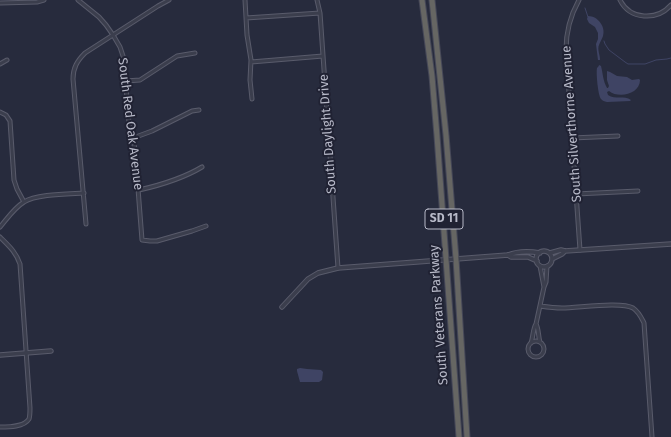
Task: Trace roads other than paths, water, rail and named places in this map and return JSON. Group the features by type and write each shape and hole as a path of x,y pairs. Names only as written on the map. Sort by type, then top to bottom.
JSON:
{"highway":[{"name":"South Veterans Parkway","path":"422,0 434,102 459,437"},
{"name":"South Veterans Parkway","path":"432,0 446,135 456,259 467,437"}],"street":[{"path":"0,3 37,2 44,0"},
{"name":"South Red Oak Avenue","path":"78,0 99,17 114,36 123,56 129,123 135,150 142,240 156,241 206,226"},
{"path":"86,224 73,79 76,64 85,53 169,0"},
{"path":"245,0 247,35 251,62 250,80 252,99"},
{"name":"South Daylight Drive","path":"317,0 320,13 338,268"},
{"name":"South Silverthorne Avenue","path":"579,0 570,21 566,44 580,250"},
{"path":"620,0 626,9 643,16 656,15 671,5"},
{"path":"246,18 320,13"},
{"path":"126,81 140,80 177,56 195,53"},
{"path":"251,62 323,56"},
{"path":"0,64 7,60"},
{"path":"133,138 152,131 192,111 199,110"},
{"path":"0,112 6,115 10,121 14,180 24,202"},
{"path":"572,138 618,136"},
{"path":"139,190 168,183 202,167"},
{"path":"576,194 638,191"},
{"path":"0,227 16,209 24,202 34,197 84,193"},
{"path":"0,237 13,249 20,264 30,408 30,418 26,422 20,425 0,427"},
{"path":"550,254 561,250 565,251 671,244"},
{"path":"282,307 308,279 318,274 338,268 508,255 513,253 540,253 545,251 550,254 552,259 551,264 544,267 540,266"},
{"path":"552,259 565,251"},
{"path":"537,261 537,257 540,253"},
{"path":"508,255 511,257 528,257 537,261 542,272 542,282 544,287"},
{"path":"536,324 538,327 540,342 544,350 537,357 532,356 529,352 529,347 534,334 534,326 536,324 546,282 547,266"},
{"path":"540,306 562,308 627,305 638,311 644,324 652,437"},
{"path":"531,343 540,342"},
{"path":"0,355 51,351"}],"water":[{"path":"588,16 592,16 598,20 603,29 604,33 598,47 600,60 598,60 596,44 598,33 595,27 589,23 587,19"},
{"path":"599,65 601,66 607,88 609,86 607,71 617,76 627,77 632,80 640,80 637,89 628,94 618,95 609,91 607,92 608,95 625,98 631,100 630,101 607,102 601,99 597,79 597,68"},
{"path":"297,369 321,370 323,372 322,380 319,382 300,382"}],"waterway":[{"path":"585,8 588,17"},
{"path":"604,41 609,50 628,64 645,64 656,60 671,58"}]}
